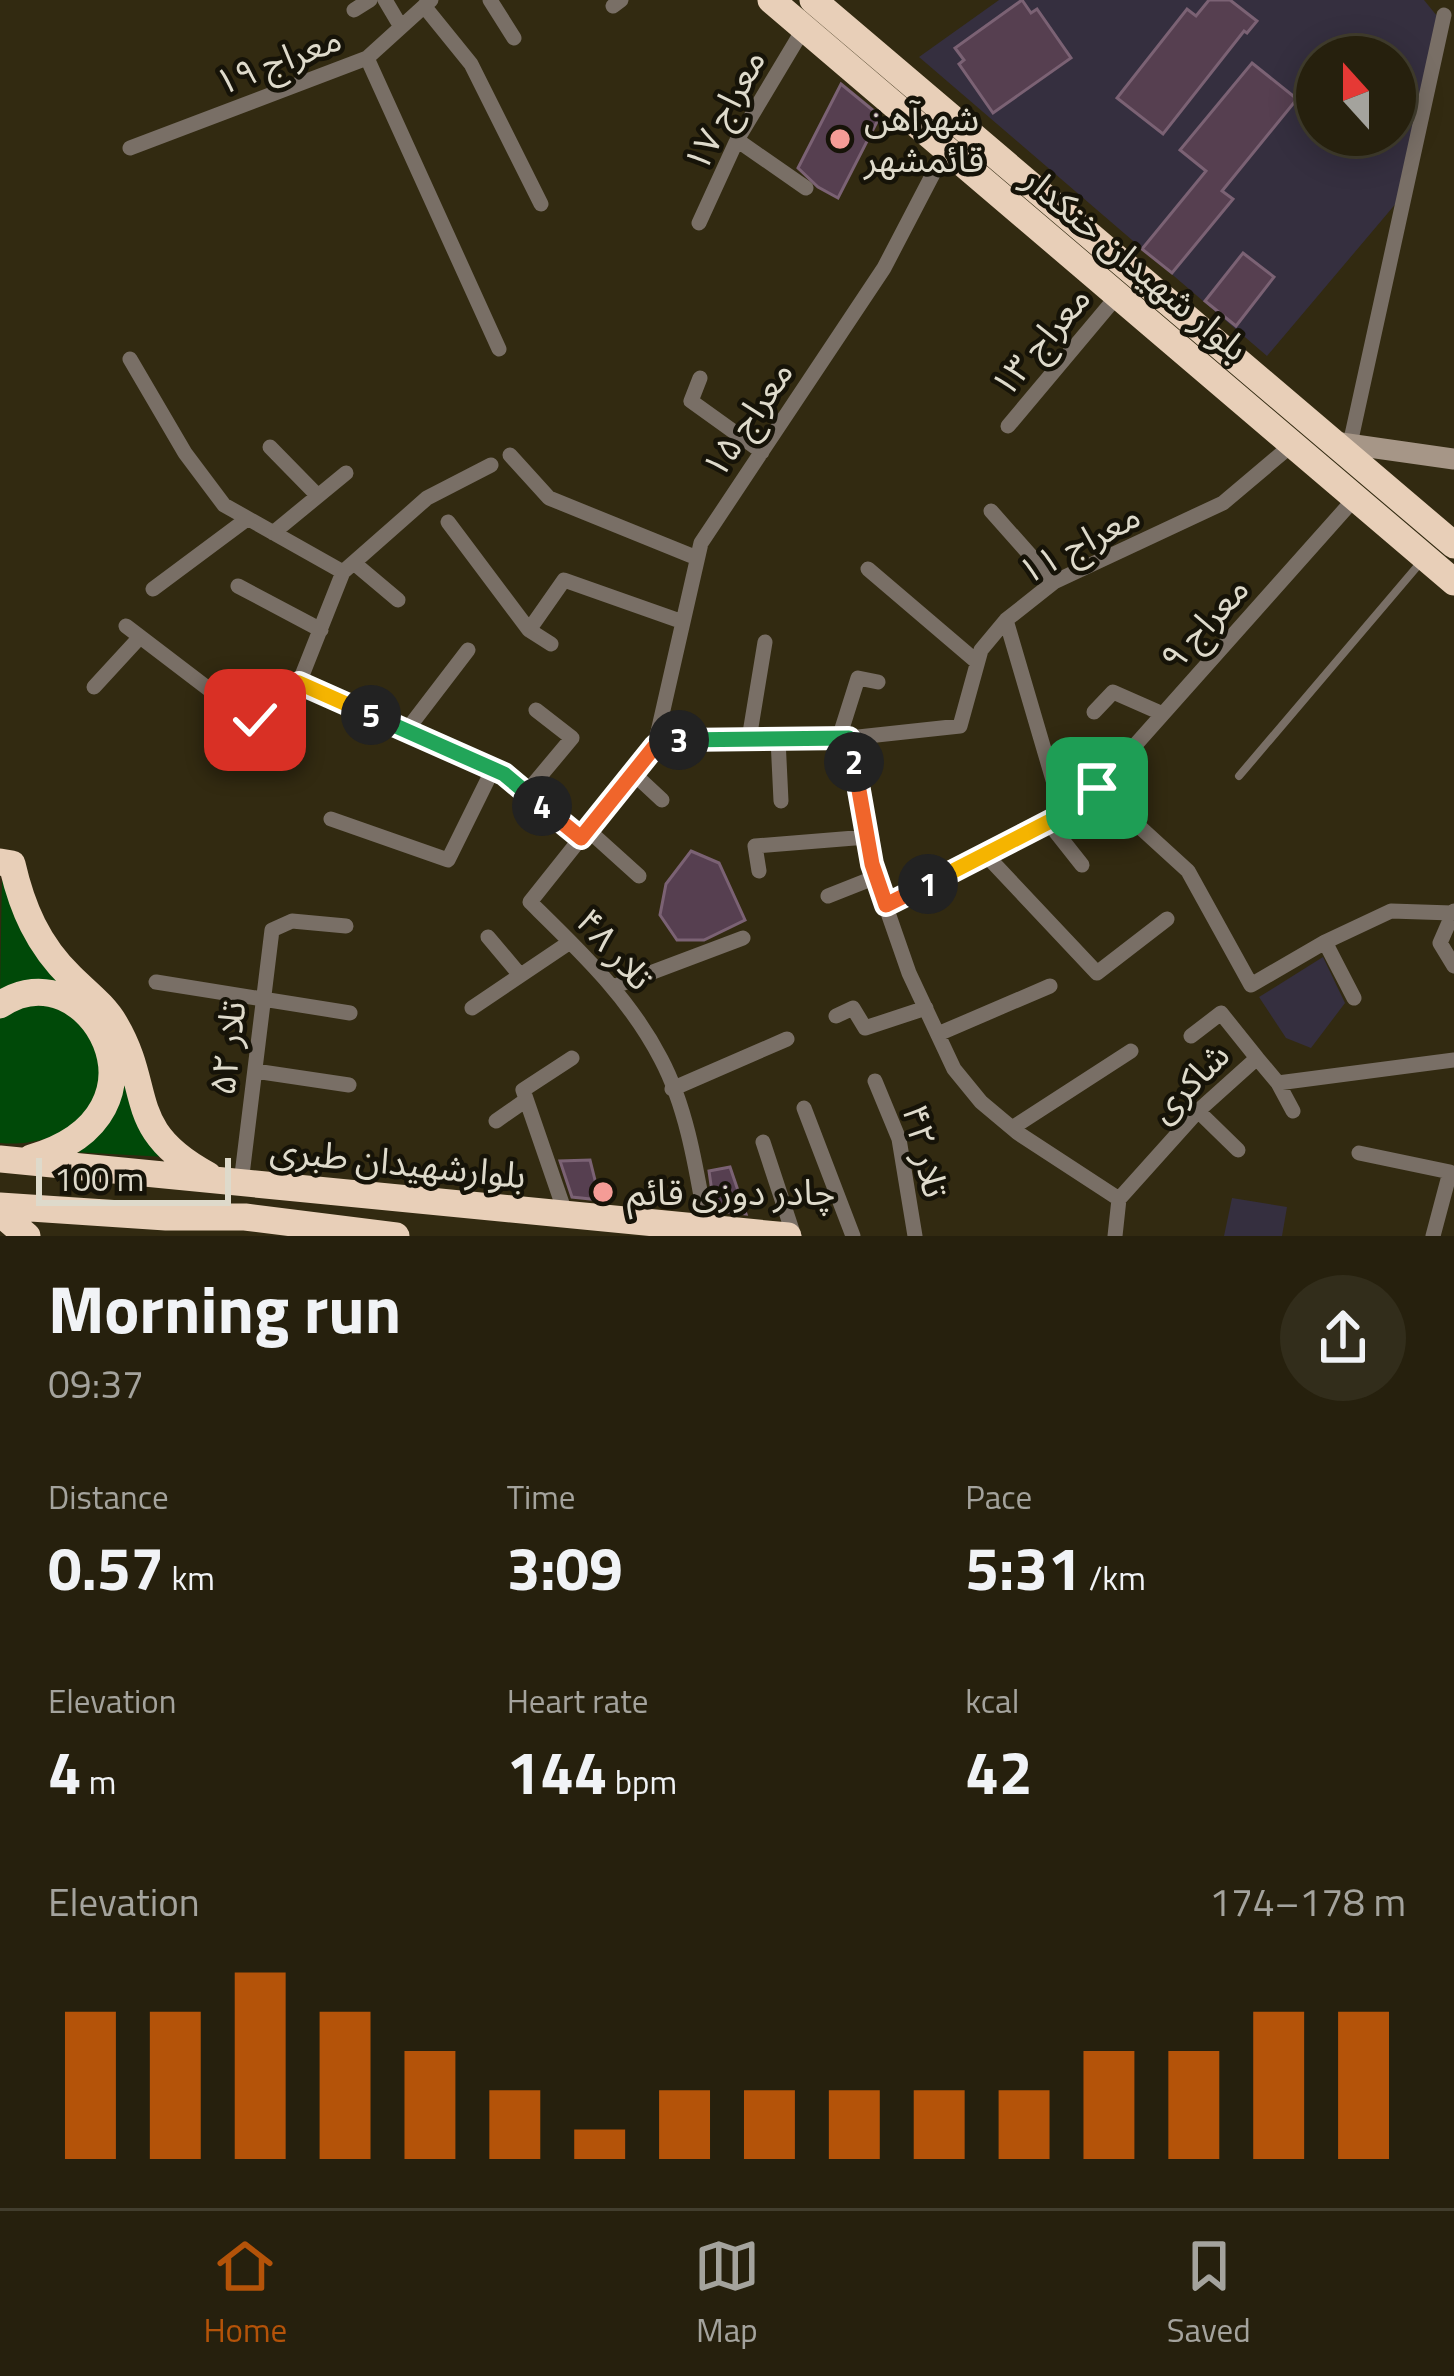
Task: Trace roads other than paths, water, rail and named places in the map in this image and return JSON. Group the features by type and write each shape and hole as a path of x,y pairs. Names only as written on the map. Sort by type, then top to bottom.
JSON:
{"highway":[{"name":"بلوار شهیدان خنکدار","path":"771,0 1454,582"},
{"name":"بلوار شهیدان خنکدار","path":"813,0 1342,443 1454,544"},
{"path":"0,862 12,864 27,918 40,940 116,1026 148,1122 186,1163 229,1182"},
{"path":"0,1006 31,994 54,995 76,1005 95,1021 110,1054 112,1075 106,1104 85,1134 63,1148 10,1160"},
{"name":"بلوارشهیدان طبری","path":"10,1160 791,1236"},
{"path":"0,1209 27,1236"},
{"name":"بلوارشهیدان طبری","path":"0,1209 245,1217 278,1229 395,1236"},
{"path":"167,1236 245,1217"}],"main road":[{"path":"1342,443 1454,459"}],"street":[{"path":"354,10 370,0"},
{"path":"385,0 401,27"},
{"path":"490,0 514,38"},
{"path":"428,3 471,64 541,204"},
{"name":"معراج ۱۹","path":"130,148 367,58 428,3"},
{"path":"1342,443 1444,15"},
{"name":"معراج ۱۷","path":"699,223 737,140 803,28"},
{"path":"367,58 500,349"},
{"path":"737,140 806,188"},
{"name":"معراج ۱۵","path":"655,746 701,543 884,268 946,149"},
{"name":"معراج ۱۳","path":"1008,426 1118,296"},
{"path":"130,359 185,453 224,506 348,568 398,600"},
{"path":"700,378 691,401 762,452"},
{"name":"معراج ۱۱","path":"655,746 664,741 844,738 960,726 977,662 991,635 1006,620 1054,582 1223,503 1294,443"},
{"path":"270,447 318,496"},
{"path":"510,455 549,498 698,558"},
{"path":"94,687 133,631 244,716 266,720 299,683 348,568 427,498 491,465"},
{"path":"272,533 346,473"},
{"name":"معراج ۹","path":"886,905 1056,818 1097,788 1356,497"},
{"path":"991,511 1054,582"},
{"path":"153,589 247,519"},
{"path":"448,522 529,630 551,644"},
{"path":"868,569 977,662"},
{"path":"529,630 563,580 683,622"},
{"path":"238,586 321,631"},
{"path":"1006,620 1056,818 1082,865"},
{"path":"749,740 765,641"},
{"path":"406,730 468,650"},
{"path":"878,682 858,678 844,738 876,878 926,1008 954,1069 968,1085 1012,1128 1119,1199 1115,1236"},
{"path":"299,683 493,769 639,876"},
{"path":"1094,712 1113,692 1163,714"},
{"path":"526,793 572,738 536,710"},
{"path":"224,749 244,716"},
{"path":"778,739 781,801"},
{"name":"تلار ۴۸","path":"655,746 530,902 613,987 664,1063 694,1156 707,1230"},
{"path":"332,818 448,860 493,769"},
{"path":"633,773 662,800"},
{"path":"1097,788 1188,871 1251,985 1391,911 1453,912 1439,943 1454,966"},
{"path":"759,872 755,846 867,837"},
{"path":"985,854 1097,973 1167,920"},
{"path":"828,896 876,878"},
{"name":"تلار ۵۲","path":"229,1182 255,1071 272,930 292,921 346,926"},
{"path":"488,937 520,975"},
{"path":"613,987 743,938"},
{"path":"472,1008 570,942"},
{"path":"1325,943 1354,998"},
{"path":"157,982 350,1013"},
{"path":"938,1034 1050,986"},
{"path":"836,1016 853,1008 865,1028 926,1008"},
{"path":"1191,1036 1222,1013 1257,1058"},
{"path":"672,1089 787,1039"},
{"path":"1012,1128 1131,1051"},
{"path":"566,1215 523,1090 572,1058"},
{"name":"شاکری","path":"1119,1199 1198,1111 1257,1058 1278,1083 1454,1060"},
{"path":"255,1071 349,1085"},
{"name":"تلار ۴۲","path":"875,1081 899,1139 915,1236"},
{"path":"1278,1083 1293,1111"},
{"path":"496,1121 526,1100"},
{"path":"804,1108 854,1236"},
{"path":"1198,1111 1238,1150"},
{"path":"764,1142 791,1236"},
{"path":"1359,1153 1452,1173 1433,1236"}],"lane":[{"path":"1239,776 1425,557"}],"place":[{"name":"شهرآهن قائمشهر","path":"840,139"},
{"name":"چادر دوزی قائم","path":"603,1192"}]}
